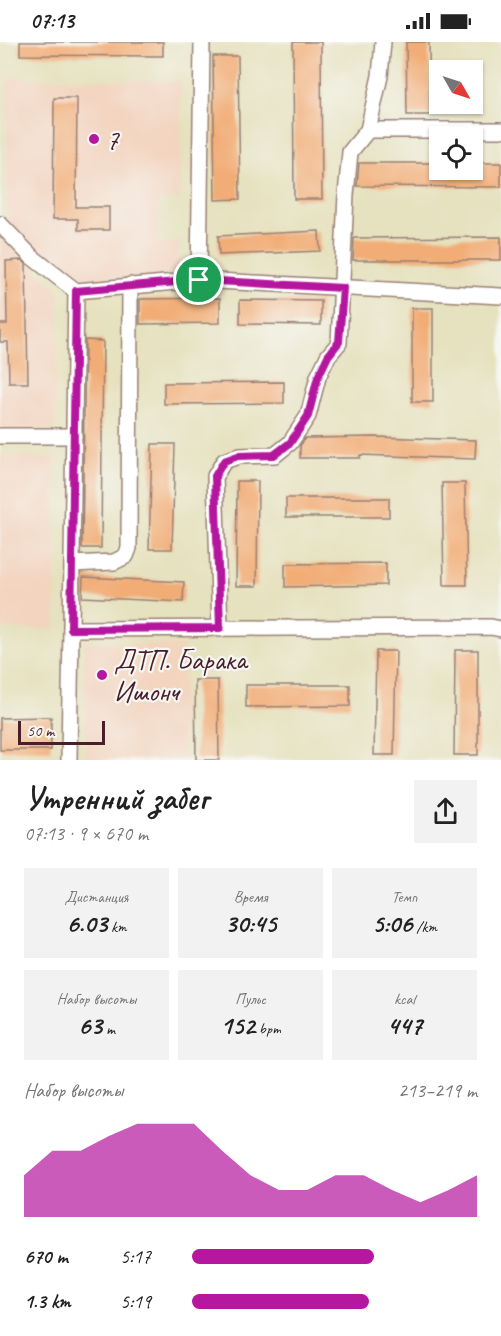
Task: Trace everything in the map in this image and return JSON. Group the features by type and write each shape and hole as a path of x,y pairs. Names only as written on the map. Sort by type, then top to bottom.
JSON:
{"lane":[{"path":"199,280 202,42"},
{"path":"220,628 215,476 224,461 238,456 274,455 290,443 308,416 318,377 328,356 339,342 350,152 368,130 380,76 383,42"},
{"path":"368,130 501,130"},
{"path":"0,224 32,258 76,291 199,280 501,296"},
{"path":"72,564 114,562 126,556 129,548 130,285"},
{"path":"69,760 76,291"},
{"path":"0,436 74,436"},
{"path":"71,629 491,627 501,629"}],"shaded area":[{"name":"7","path":"7,78 181,81 180,198 159,200 158,243 179,242 179,276 64,279 7,230"},
{"path":"0,240 8,244 60,292 54,431 0,431"},
{"path":"0,456 55,458 55,629 0,629"},
{"path":"84,642 183,646 182,760 86,760"}],"building":[{"path":"20,42 163,42 163,56 20,55"},
{"path":"293,42 321,42 322,199 294,199"},
{"path":"406,42 429,42 430,115 407,115"},
{"path":"213,56 238,56 240,199 215,200"},
{"path":"54,98 77,98 76,207 109,207 109,230 78,230 78,219 53,219"},
{"path":"359,163 429,163 429,180 483,180 483,163 501,163 501,187 357,186"},
{"path":"319,231 320,251 219,255 218,236"},
{"path":"501,237 501,260 353,260 354,238"},
{"path":"22,260 26,264 28,383 9,383 8,342 0,342 0,324 7,324 6,261"},
{"path":"220,298 220,323 140,324 140,299"},
{"path":"240,300 321,301 321,325 240,324"},
{"path":"412,308 433,308 433,402 412,402"},
{"path":"85,340 103,341 101,548 82,548"},
{"path":"284,382 284,403 164,404 164,383"},
{"path":"375,437 476,440 475,459 360,455 360,458 300,458 300,446 305,438"},
{"path":"152,444 175,444 172,549 149,549"},
{"path":"237,481 258,481 257,586 236,586"},
{"path":"442,483 465,483 467,585 444,585"},
{"path":"286,498 389,498 389,517 286,517"},
{"path":"386,563 386,585 285,587 285,564"},
{"path":"83,577 184,582 183,602 82,597"},
{"path":"455,650 478,650 478,755 454,755"},
{"path":"376,651 396,651 394,755 374,755"},
{"path":"195,680 218,680 219,760 196,760"},
{"path":"246,685 350,685 350,706 246,707"},
{"path":"51,717 51,750 0,750 0,718"}],"place":[{"name":"7","path":"94,139"},
{"name":"ДТП. Барака Ишонч","path":"102,675"}],"route":[{"path":"199,280 343,288 339,342 328,356 318,377 308,416 290,443 274,455 238,456 224,461 215,476 220,628 71,629 76,291 199,280"}]}
